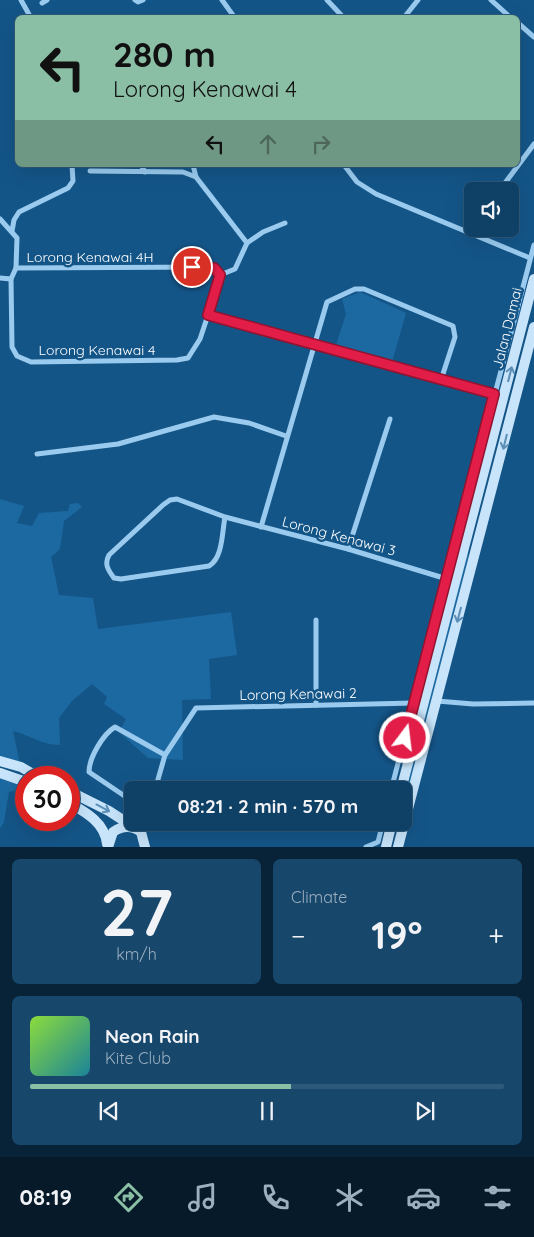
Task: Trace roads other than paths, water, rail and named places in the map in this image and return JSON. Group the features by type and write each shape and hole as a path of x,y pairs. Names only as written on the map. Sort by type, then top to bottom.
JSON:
{"main road":[{"name":"Jalan Damai","path":"403,781 534,279"},
{"name":"Jalan Damai","path":"398,847 534,327"},
{"path":"4,774 5,762"},
{"path":"80,797 124,821"},
{"path":"80,810 95,819 106,834 108,847"},
{"path":"108,847 110,836 118,828 124,827"},
{"path":"138,831 146,847"},
{"path":"386,847 390,831"}],"street":[{"path":"21,0 29,15"},
{"path":"135,0 138,2 143,0"},
{"path":"222,0 233,15"},
{"path":"327,0 341,15"},
{"path":"406,15 418,0"},
{"path":"492,0 508,15"},
{"path":"520,25 534,37"},
{"path":"520,163 534,144"},
{"path":"12,231 14,220 19,212 68,188 73,182 72,167"},
{"path":"142,167 145,172"},
{"path":"194,167 196,177 247,243"},
{"path":"346,167 357,182 376,194 530,258"},
{"path":"506,182 517,167"},
{"path":"90,171 184,172 196,177"},
{"path":"0,219 12,231"},
{"path":"220,275 236,269 247,243 263,232 285,223"},
{"name":"Lorong Kenawai 4","path":"12,231 17,238 16,268 11,279 12,347 17,356 31,362 177,360 188,358 200,339 220,275"},
{"path":"393,781 534,245"},
{"name":"Lorong Kenawai 4H","path":"16,268 210,267 214,268 220,275"},
{"path":"0,278 11,279"},
{"path":"261,527 286,436 327,302 356,289 364,289 453,326 455,337 441,380"},
{"path":"208,315 494,394"},
{"path":"37,454 118,444 214,416 249,423 286,436"},
{"path":"348,549 390,419"},
{"name":"Lorong Kenawai 3","path":"225,516 219,552 215,562 209,566 121,579 114,578 107,567 106,560 109,554 170,500 187,501 225,516 261,527 348,549 447,579"},
{"path":"316,620 316,705"},
{"path":"437,701 473,704 534,704"},
{"name":"Lorong Kenawai 2","path":"165,755 188,718 196,708 202,706 414,704"},
{"path":"124,796 89,772 89,764 108,731 115,727 165,755 158,781"},
{"path":"366,847 378,842 381,831"}]}
